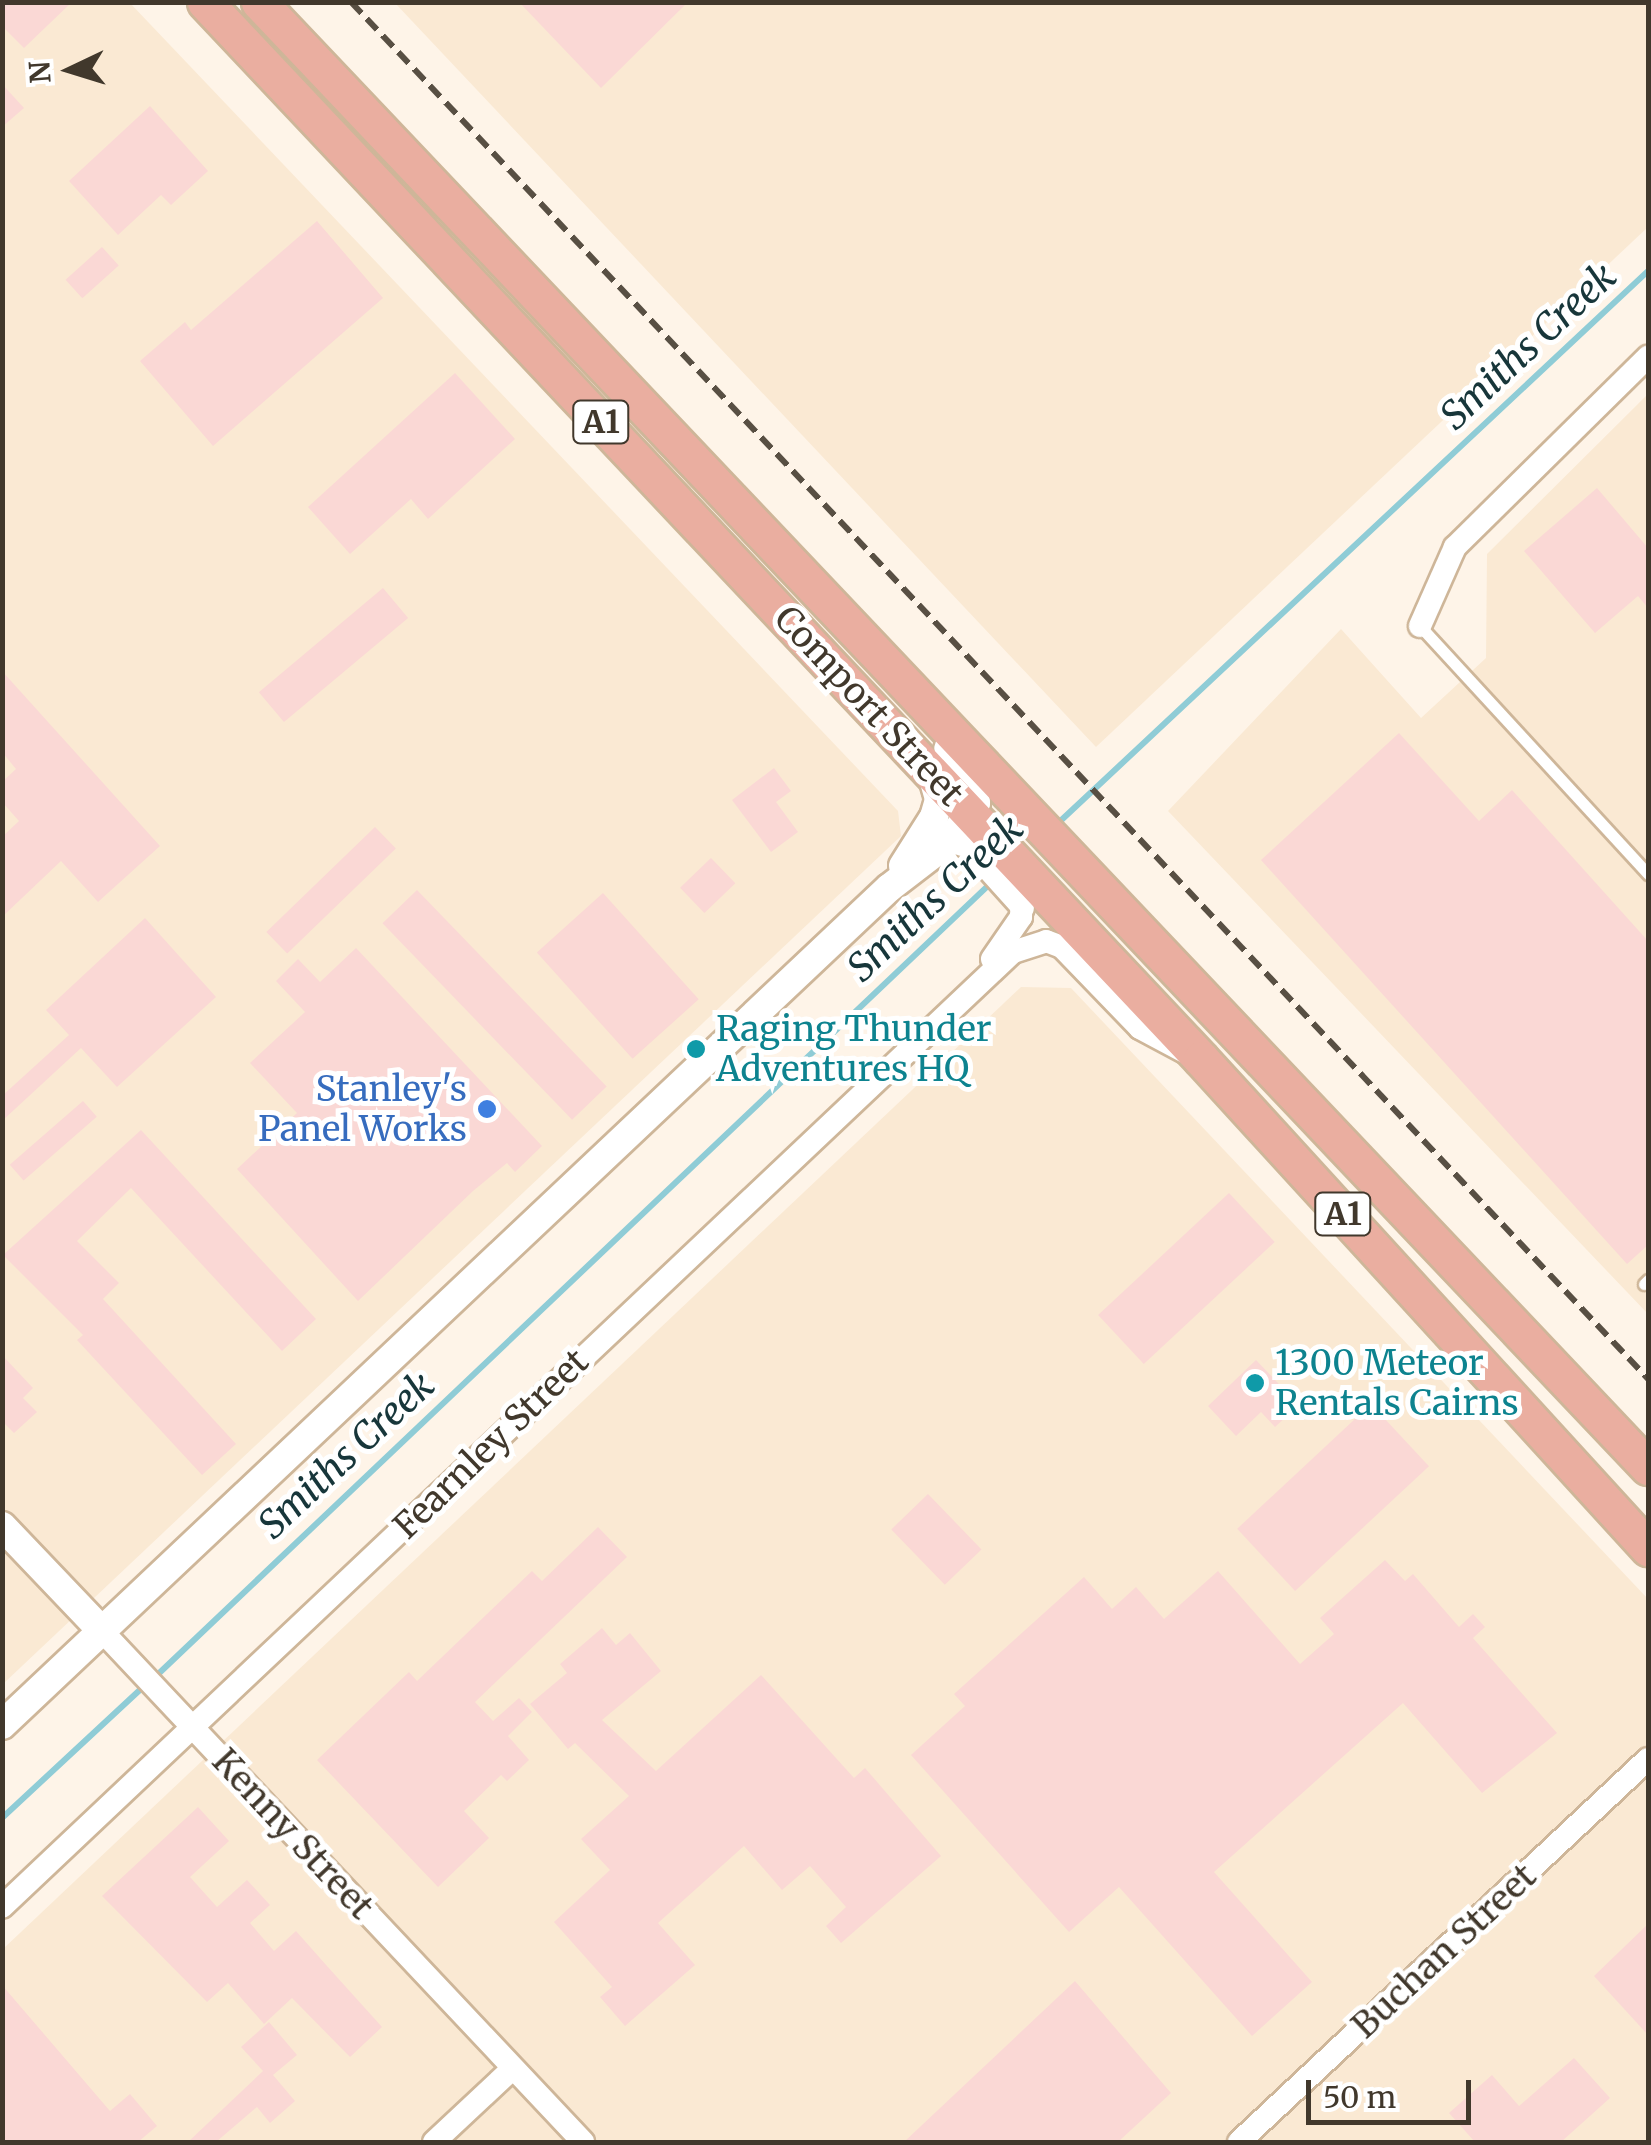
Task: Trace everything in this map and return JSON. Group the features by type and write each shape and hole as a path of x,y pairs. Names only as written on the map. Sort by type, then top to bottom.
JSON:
{"highway":[{"name":"Comport Street","path":"205,2 931,772 961,828 996,842 1026,890 1201,1058 1648,1548"},
{"name":"Comport Street","path":"259,2 1648,1467"}],"street":[{"path":"1420,626 1456,547 1648,357"},
{"path":"2,1725 888,888 961,828 976,794 965,768 860,656 836,608"},
{"path":"888,888 934,817 939,799 931,772"},
{"path":"961,828 968,847 1026,890"},
{"name":"Fearnley Street","path":"979,979 1026,890"},
{"name":"Fearnley Street","path":"2,1907 979,979 1023,946 1055,943 1148,1034 1201,1058"},
{"name":"Kenny Street","path":"2,1526 583,2142"},
{"name":"Buchan Street","path":"1239,2142 1648,1760"},
{"path":"434,2142 513,2068"}],"lane":[{"path":"1420,626 1648,874"}],"shaded area":[{"path":"3,3 130,3 898,811 901,836 3,1684"},
{"path":"395,3 1648,3 1648,227 1096,747"},
{"path":"1648,394 1648,1314 1168,811 1341,629 1421,718 1486,658 1487,554"},
{"path":"1021,987 1071,988 1648,1599 1648,2142 3,2142 3,1949"}],"building":[{"path":"2,2 72,2 24,48 2,26"},
{"path":"519,2 688,2 601,88"},
{"path":"2,84 24,108 2,127"},
{"path":"150,106 208,171 171,205 161,195 118,235 69,181"},
{"path":"317,221 383,298 213,446 140,361 185,322 191,330"},
{"path":"102,247 119,266 82,298 66,280"},
{"path":"455,373 515,439 428,519 411,499 350,554 308,507"},
{"path":"1597,488 1648,548 1648,608 1638,596 1595,633 1524,551"},
{"path":"383,588 408,618 284,722 259,692"},
{"path":"2,671 160,846 98,902 61,861 2,917 2,837 19,821 2,802 2,782 16,769 2,752"},
{"path":"1399,733 1479,821 1512,790 1648,941 1648,1245 1627,1264 1261,860"},
{"path":"774,768 791,791 776,802 798,832 771,852 732,800"},
{"path":"375,827 396,849 287,953 266,932"},
{"path":"711,858 735,883 704,913 680,888"},
{"path":"417,890 607,1086 572,1120 382,923"},
{"path":"603,893 699,999 633,1059 537,953"},
{"path":"145,918 216,997 117,1087 81,1048 2,1121 2,1096 69,1035 46,1010"},
{"path":"356,948 542,1146 515,1172 507,1163 473,1191 358,1301 237,1169 297,1113 250,1063 305,1012 276,981 298,959 320,982"},
{"path":"83,1101 97,1117 24,1180 10,1165"},
{"path":"141,1130 316,1319 282,1351 131,1188 77,1241 119,1283 103,1299 236,1444 202,1475 77,1340 83,1335 3,1255"},
{"path":"1229,1193 1275,1242 1144,1364 1098,1315"},
{"path":"2,1355 33,1388 23,1398 37,1412 14,1433 2,1421"},
{"name":"1300 Meteor Rentals Cairns","path":"1256,1360 1299,1405 1275,1427 1261,1412 1236,1436 1208,1406"},
{"path":"1371,1404 1429,1466 1295,1591 1237,1529"},
{"path":"928,1494 981,1549 945,1585 891,1529"},
{"path":"598,1527 627,1557 475,1702 493,1721 519,1698 532,1712 508,1736 529,1760 507,1781 501,1775 464,1811 489,1838 438,1887 317,1760 409,1672 417,1681 532,1571 542,1581"},
{"path":"1385,1560 1405,1581 1413,1574 1459,1627 1473,1614 1485,1627 1473,1638 1557,1733 1482,1793 1403,1703 1214,1872 1312,1982 1252,2036 1119,1887 1069,1932 911,1755 965,1706 954,1694 1084,1577 1112,1609 1136,1587 1164,1619 1218,1571 1300,1664 1334,1634 1320,1618"},
{"path":"602,1628 616,1645 630,1633 661,1671 602,1720 656,1771 761,1675 854,1778 865,1768 941,1856 841,1943 826,1926 846,1907 810,1866 782,1890 744,1846 658,1923 695,1965 625,2026 600,1997 612,1987 554,1922 610,1870 581,1839 629,1796 575,1743 568,1749 530,1704 567,1673 560,1664"},
{"path":"198,1807 229,1841 190,1877 217,1907 247,1880 270,1905 250,1923 274,1951 296,1931 382,2027 350,2057 292,1998 264,2024 228,1983 207,2002 102,1896"},
{"path":"1648,1924 1648,2035 1594,1976"},
{"path":"1075,1981 1171,2093 1118,2142 904,2142"},
{"path":"2,1985 110,2111 130,2094 157,2126 138,2142 2,2142"},
{"path":"269,2022 297,2055 273,2075 295,2101 270,2123 257,2107 216,2142 188,2142 263,2071 241,2047"},
{"path":"1574,2058 1610,2098 1561,2142 1475,2142 1449,2113 1492,2075 1519,2106"}],"waterway":[{"name":"Smiths Creek","path":"1055,826 1648,271"},
{"name":"Smiths Creek","path":"154,1678 993,881"},
{"name":"Smiths Creek","path":"2,1818 144,1686"}],"railway":[{"path":"351,2 1648,1379"}],"place":[{"name":"Raging Thunder Adventures HQ","path":"696,1049"},
{"name":"Stanley's Panel Works","path":"487,1109"},
{"name":"1300 Meteor Rentals Cairns","path":"1255,1383"}]}
